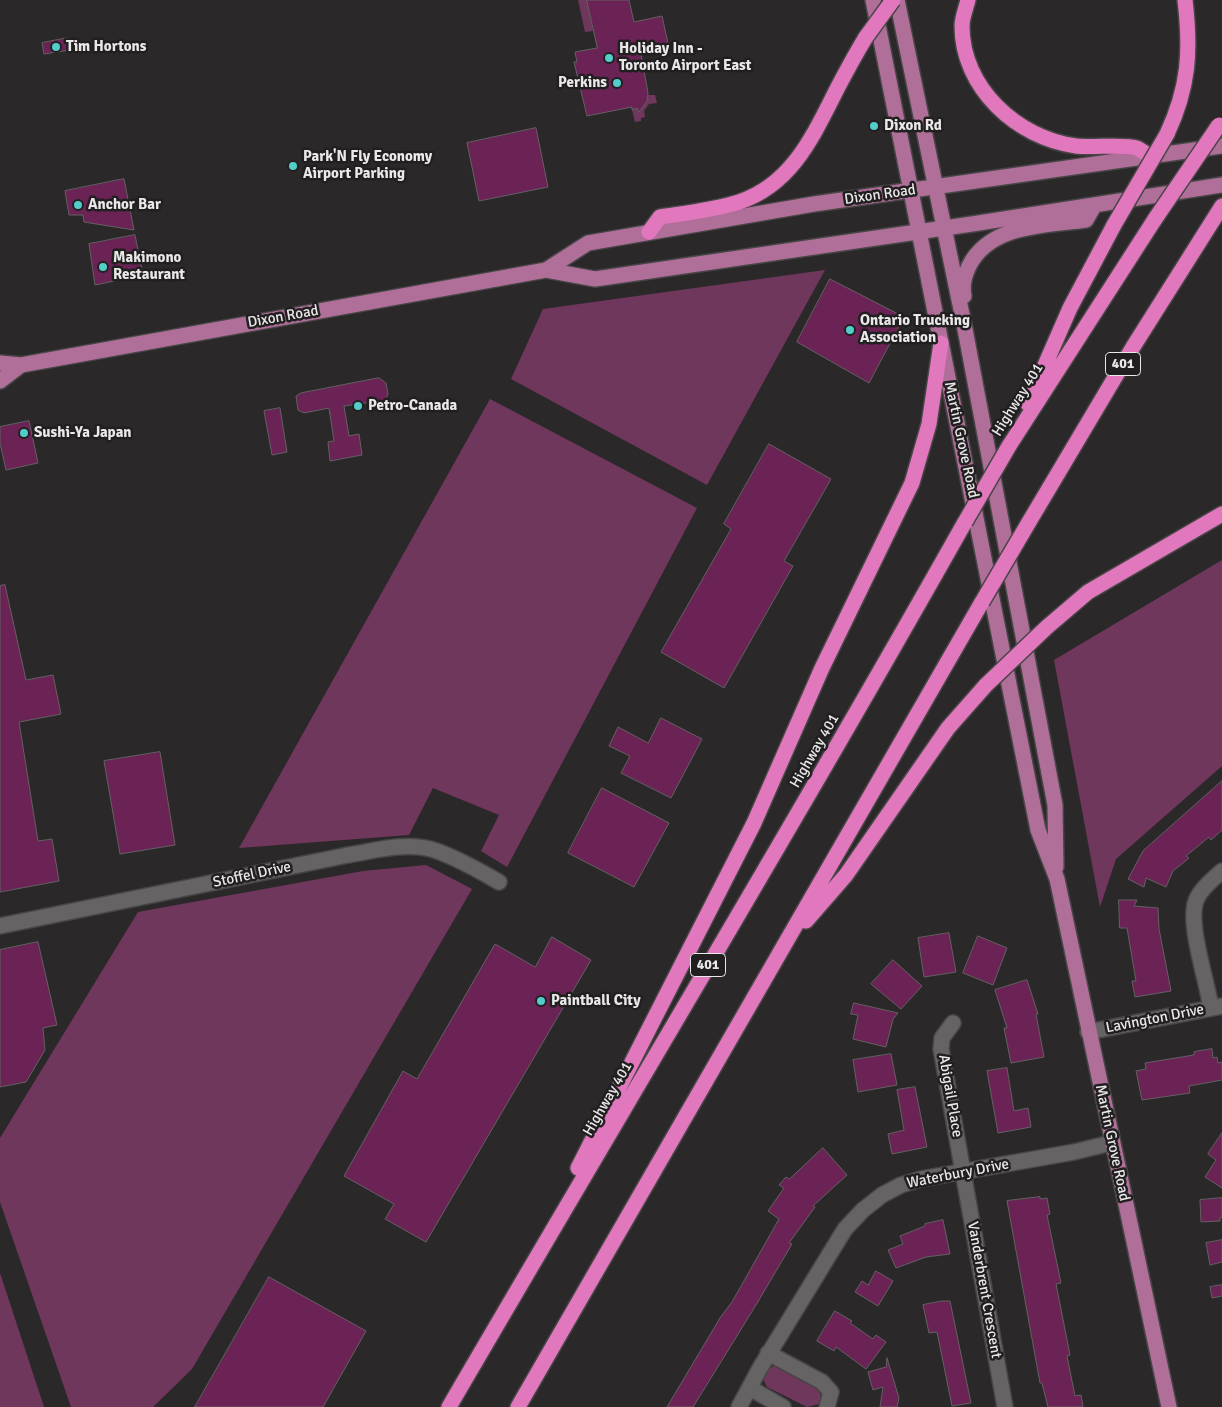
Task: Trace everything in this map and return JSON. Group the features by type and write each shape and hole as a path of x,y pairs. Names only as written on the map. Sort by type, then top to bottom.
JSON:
{"highway":[{"path":"649,232 660,217 739,202 760,193 777,182 799,158 810,142 866,37 893,0"},
{"path":"968,0 962,24 964,48 969,65 982,90 1001,111 1022,126 1062,143 1097,148 1135,148 1150,156"},
{"path":"1010,446 1056,336 1114,225 1167,134 1178,110 1187,73 1189,33 1185,0"},
{"name":"Highway 401","path":"449,1407 684,1005 771,863 1010,446 1155,219 1220,122"},
{"name":"401","path":"518,1407 982,602 1133,347 1221,207"},
{"path":"544,1244 588,1145 754,823 822,668 912,483 930,422 941,343"},
{"path":"780,953 846,875 948,728 986,685 1047,627 1088,592 1222,514"}],"main road":[{"name":"Martin Grove Road","path":"873,0 1038,830 1057,878"},
{"name":"Martin Grove Road","path":"897,0 964,324 1055,805 1057,878 1111,1143 1169,1407"},
{"name":"Dixon Road","path":"546,270 588,243 814,204 1222,146"},
{"name":"Dixon Road","path":"0,363 21,365 546,270 595,279 1094,206 1222,185"},
{"path":"964,324 967,316 962,286 971,263 983,247 999,235 1009,232 1086,220 1094,206"},
{"name":"Dixon Road","path":"0,381 21,365"}],"street":[{"name":"Stoffel Drive","path":"0,926 348,855 402,847 426,848 478,870 499,882"},
{"path":"1217,1007 1193,920 1195,902 1202,890 1222,871"},
{"name":"Lavington Drive","path":"1088,1032 1217,1007"},
{"name":"Abigail Place","path":"953,1023 942,1038 941,1049 964,1173"},
{"name":"Waterbury Drive","path":"739,1407 768,1353 832,1248 845,1229 863,1210 901,1185 1084,1150 1111,1143"},
{"name":"Vanderbrent Crescent","path":"964,1173 1005,1407"},
{"path":"768,1353 822,1382 831,1392 827,1407"},
{"path":"750,1388 783,1407"}],"shaded area":[{"path":"578,0 587,0 593,31 585,32"},
{"path":"648,95 655,95 657,103 649,104 644,111 645,117 641,118 641,121 635,122 632,110 637,108 639,111 647,101"},
{"path":"825,270 707,485 511,379 543,309"},
{"path":"490,399 697,508 507,867 481,851 499,815 433,788 409,835 239,848"},
{"path":"1222,560 1222,766 1116,859 1100,907 1054,660"},
{"path":"426,865 472,889 192,1369 153,1407 71,1407 0,1202 0,1138 138,912 363,871"},
{"path":"0,1273 44,1407 0,1407"},
{"path":"774,1366 816,1388 821,1395 819,1404 807,1407 767,1387 763,1379 766,1370"}],"building":[{"name":"Holiday Inn - Toronto Airport East","path":"587,0 629,0 634,22 662,16 669,48 641,54 648,93 647,101 639,112 637,108 632,110 632,107 587,116 574,62 577,62 575,52 597,48"},
{"name":"Tim Hortons","path":"68,38 70,50 44,54 42,43"},
{"path":"536,128 548,187 479,201 467,143"},
{"path":"124,179 134,230 84,222 83,215 69,215 65,191"},
{"path":"135,235 143,275 95,285 89,244"},
{"name":"Ontario Trucking Association","path":"830,279 904,317 869,383 797,342"},
{"path":"379,378 386,383 388,394 385,400 344,406 349,436 359,434 362,455 330,461 328,442 334,441 329,408 304,413 298,410 296,396 301,393"},
{"path":"280,408 287,452 272,455 264,411"},
{"path":"29,421 38,463 6,470 0,443 0,427"},
{"path":"769,444 831,479 784,561 793,566 724,688 661,652 731,529 724,524"},
{"path":"5,585 26,680 53,675 61,714 19,722 38,841 52,839 59,881 0,892 0,586"},
{"path":"661,718 702,739 671,798 621,773 630,756 609,746 618,727 648,743"},
{"path":"160,752 175,845 120,854 104,761"},
{"path":"1222,781 1222,830 1211,840 1209,837 1186,856 1189,858 1173,871 1166,887 1146,878 1144,887 1128,879 1143,851"},
{"path":"602,788 669,823 634,887 568,853"},
{"path":"1119,900 1137,900 1134,906 1158,908 1159,929 1171,991 1135,997 1132,981 1136,981 1127,928 1120,928"},
{"path":"949,933 956,972 924,977 918,938"},
{"path":"978,936 1007,948 993,985 963,973"},
{"path":"552,937 591,960 426,1242 385,1219 394,1204 344,1176 403,1071 417,1079 495,944 535,967"},
{"path":"38,942 57,1025 43,1028 45,1050 26,1082 0,1087 0,950"},
{"path":"893,960 922,986 901,1009 871,984"},
{"path":"1027,980 1038,1014 1036,1014 1044,1057 1011,1063 1004,1028 1007,1028 995,990"},
{"path":"854,1003 898,1013 893,1019 886,1047 853,1039 858,1015 851,1014"},
{"path":"1212,1049 1213,1058 1217,1057 1218,1063 1222,1062 1222,1080 1189,1086 1190,1093 1142,1100 1136,1071 1146,1069 1145,1063 1194,1055 1194,1052"},
{"path":"891,1054 897,1085 858,1092 853,1060"},
{"path":"1007,1068 1014,1111 1028,1108 1031,1127 998,1133 987,1071"},
{"path":"915,1087 927,1147 892,1154 888,1134 904,1130 897,1090"},
{"path":"1222,1133 1222,1188 1205,1177 1216,1160 1208,1154"},
{"path":"823,1148 847,1175 813,1206 815,1207 789,1243 792,1244 693,1407 667,1407 720,1318 732,1302 779,1219 768,1211 784,1188 779,1185 786,1177 789,1179"},
{"path":"1040,1197 1040,1199 1047,1198 1050,1214 1047,1215 1061,1283 1056,1284 1070,1355 1067,1356 1075,1396 1081,1395 1083,1407 1048,1407 1042,1383 1040,1383 1007,1201"},
{"path":"1222,1198 1222,1217 1220,1221 1201,1222 1200,1200"},
{"path":"943,1220 950,1254 926,1257 896,1268 888,1250 903,1244 900,1236 925,1226 925,1224"},
{"path":"1222,1240 1222,1262 1210,1265 1206,1243"},
{"path":"876,1271 893,1281 878,1306 855,1292 862,1281 868,1285"},
{"path":"269,1277 366,1331 323,1407 195,1407"},
{"path":"1222,1285 1222,1296 1212,1298 1210,1287"},
{"path":"950,1301 971,1403 952,1406 937,1332 929,1333 923,1305"},
{"path":"835,1311 852,1321 850,1323 873,1339 876,1335 886,1342 866,1369 836,1347 834,1351 817,1341"},
{"path":"887,1358 899,1398 897,1407 880,1407 883,1387 873,1390 868,1372 886,1367"}],"place":[{"name":"Tim Hortons","path":"56,47"},
{"name":"Holiday Inn - Toronto Airport East","path":"609,58"},
{"name":"Perkins","path":"617,83"},
{"name":"Dixon Rd","path":"874,126"},
{"name":"Park'N Fly Economy Airport Parking","path":"293,166"},
{"name":"Anchor Bar","path":"78,205"},
{"name":"Makimono Restaurant","path":"103,267"},
{"name":"Ontario Trucking Association","path":"850,330"},
{"name":"Petro-Canada","path":"358,406"},
{"name":"Sushi-Ya Japan","path":"24,433"},
{"name":"Paintball City","path":"541,1001"}]}
